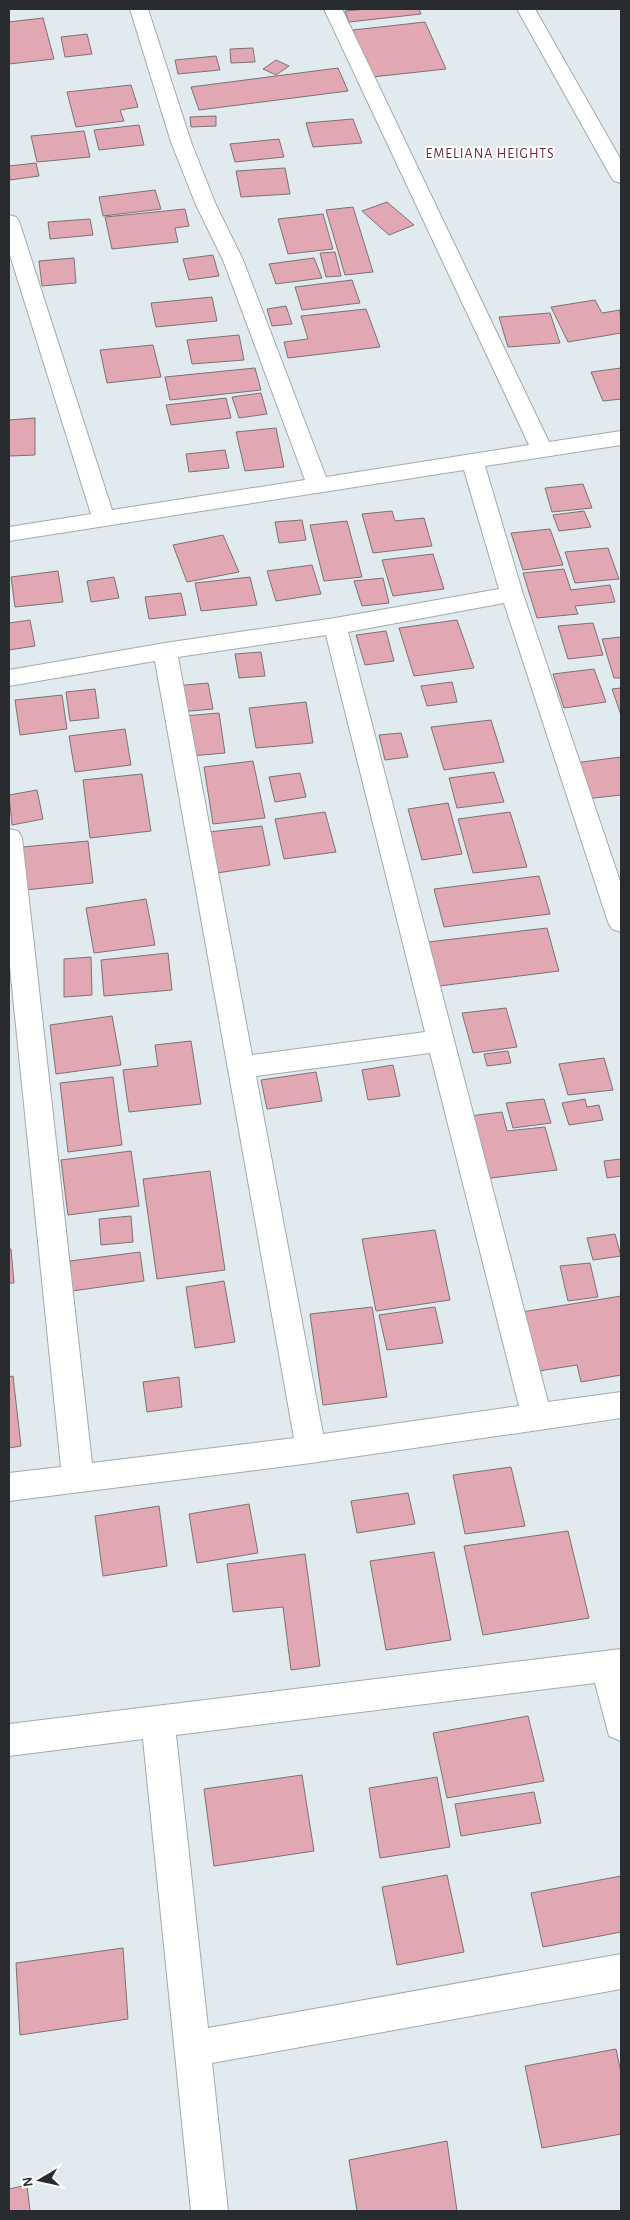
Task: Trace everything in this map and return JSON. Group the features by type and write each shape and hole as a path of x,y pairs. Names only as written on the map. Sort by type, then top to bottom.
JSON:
{"street":[{"path":"139,9 181,142 206,205 233,260 318,485"},
{"path":"332,9 542,450"},
{"path":"526,9 621,177"},
{"path":"9,221 104,519"},
{"path":"9,534 621,438"},
{"path":"472,461 512,594 621,922"},
{"path":"9,678 165,651 335,626 512,594"},
{"path":"335,626 536,1415"},
{"path":"165,651 310,1449"},
{"path":"9,838 78,1479"},
{"path":"241,1067 441,1041"},
{"path":"9,1487 310,1449 536,1415 621,1405"},
{"path":"9,1740 614,1665 621,1724"},
{"path":"158,1722 210,2211"},
{"path":"192,2049 621,1971"}],"building":[{"path":"419,9 421,14 349,22 345,11"},
{"path":"43,18 54,59 9,64 9,22"},
{"path":"425,22 446,69 372,77 353,30"},
{"path":"87,34 92,54 65,57 61,37"},
{"path":"253,48 255,62 231,63 230,49"},
{"path":"216,56 220,70 178,74 175,60"},
{"path":"276,60 289,66 276,75 263,69"},
{"path":"338,68 348,91 199,110 191,87"},
{"path":"131,85 138,107 120,110 124,121 76,127 67,92"},
{"path":"216,116 216,126 191,127 190,117"},
{"path":"353,119 362,143 313,147 306,123"},
{"path":"139,125 144,145 99,150 94,130"},
{"path":"84,131 90,157 37,162 31,136"},
{"path":"279,139 284,157 235,162 230,144"},
{"path":"36,163 39,176 10,180 9,166"},
{"path":"285,168 290,194 241,197 236,171"},
{"path":"155,190 161,209 103,216 99,197"},
{"path":"387,202 414,225 389,235 362,211"},
{"path":"353,207 373,272 345,275 326,210"},
{"path":"185,209 189,226 175,228 178,242 112,249 105,217"},
{"path":"323,214 333,249 288,254 278,219"},
{"path":"90,219 93,235 50,239 48,222"},
{"path":"335,252 341,276 326,277 320,253"},
{"path":"213,255 219,276 189,280 183,259"},
{"path":"74,258 76,283 42,286 39,261"},
{"path":"314,258 322,278 276,284 269,264"},
{"path":"352,280 360,303 302,310 295,287"},
{"path":"212,297 217,321 156,327 151,303"},
{"path":"595,300 602,313 620,310 621,333 568,342 551,307"},
{"path":"286,306 292,324 272,326 267,309"},
{"path":"366,309 380,347 288,358 284,342 308,339 301,316"},
{"path":"550,313 560,343 508,347 499,317"},
{"path":"239,335 244,360 192,364 187,340"},
{"path":"153,345 161,377 107,383 100,350"},
{"path":"255,368 261,390 170,400 165,377"},
{"path":"621,368 621,399 603,401 591,372"},
{"path":"261,393 267,414 239,418 232,397"},
{"path":"226,398 231,418 171,425 166,405"},
{"path":"35,418 35,455 9,456 9,420"},
{"path":"276,428 284,467 245,471 236,432"},
{"path":"225,450 229,468 189,472 186,454"},
{"path":"583,484 592,508 552,512 545,488"},
{"path":"392,511 395,521 424,518 432,546 373,553 362,514"},
{"path":"584,511 591,527 559,531 553,515"},
{"path":"302,520 306,540 279,543 275,522"},
{"path":"347,521 362,577 324,581 310,525"},
{"path":"550,529 563,565 523,570 511,533"},
{"path":"223,535 239,572 187,582 173,545"},
{"path":"608,548 619,579 575,583 565,552"},
{"path":"433,554 444,589 393,596 382,560"},
{"path":"312,565 321,594 276,601 267,571"},
{"path":"564,569 571,590 610,585 615,602 575,606 578,614 537,618 523,573"},
{"path":"58,571 63,602 15,607 11,577"},
{"path":"114,577 119,598 91,602 87,581"},
{"path":"250,577 257,605 201,611 195,583"},
{"path":"383,578 389,603 362,606 354,581"},
{"path":"181,593 186,615 149,619 145,597"},
{"path":"30,620 35,646 9,650 9,623"},
{"path":"457,620 474,668 414,676 399,628"},
{"path":"593,623 603,655 568,659 558,626"},
{"path":"386,631 394,661 365,665 356,635"},
{"path":"621,637 621,678 614,678 602,639"},
{"path":"261,652 265,676 239,678 235,654"},
{"path":"594,669 606,702 564,708 553,674"},
{"path":"452,682 457,702 427,706 421,686"},
{"path":"208,683 213,709 179,712 175,686"},
{"path":"621,688 621,715 612,689"},
{"path":"95,689 99,718 70,721 66,692"},
{"path":"62,695 67,729 20,735 15,700"},
{"path":"306,702 313,743 256,748 249,708"},
{"path":"219,713 225,753 190,756 184,716"},
{"path":"491,720 504,762 444,770 431,727"},
{"path":"125,729 131,765 75,772 69,736"},
{"path":"401,733 408,757 385,760 379,735"},
{"path":"621,757 621,795 585,799 574,763"},
{"path":"253,761 265,818 213,824 204,767"},
{"path":"494,772 504,802 457,808 449,778"},
{"path":"300,773 306,797 275,802 269,777"},
{"path":"142,774 151,831 90,838 83,780"},
{"path":"37,790 43,819 12,825 9,795"},
{"path":"448,803 462,854 422,860 408,809"},
{"path":"325,812 336,852 284,859 275,819"},
{"path":"510,812 527,867 473,873 458,819"},
{"path":"262,826 270,865 217,873 209,832"},
{"path":"88,841 93,883 25,890 22,847"},
{"path":"539,876 550,914 444,927 434,889"},
{"path":"146,899 155,945 94,953 86,908"},
{"path":"547,928 559,971 439,986 428,942"},
{"path":"168,953 172,990 104,996 101,960"},
{"path":"91,957 92,995 64,997 64,959"},
{"path":"506,1008 517,1047 473,1053 462,1013"},
{"path":"112,1016 121,1065 56,1074 50,1025"},
{"path":"191,1041 201,1104 129,1112 123,1070 158,1066 155,1045"},
{"path":"508,1051 511,1063 487,1066 484,1054"},
{"path":"604,1058 613,1090 568,1095 559,1064"},
{"path":"393,1065 400,1096 368,1100 362,1070"},
{"path":"316,1072 322,1101 267,1109 261,1080"},
{"path":"113,1077 122,1145 68,1152 60,1083"},
{"path":"544,1099 551,1123 513,1128 506,1103"},
{"path":"585,1099 587,1107 599,1105 603,1120 569,1125 562,1103"},
{"path":"502,1112 507,1131 545,1127 557,1170 483,1179 469,1116"},
{"path":"131,1151 139,1206 68,1215 61,1160"},
{"path":"621,1159 621,1176 607,1178 604,1161"},
{"path":"210,1171 225,1270 157,1279 143,1179"},
{"path":"131,1216 133,1242 101,1245 99,1219"},
{"path":"435,1230 450,1300 376,1311 362,1239"},
{"path":"615,1234 621,1256 593,1260 587,1238"},
{"path":"9,1249 11,1249 14,1283 9,1283"},
{"path":"140,1252 144,1281 72,1291 70,1261"},
{"path":"590,1263 598,1297 568,1301 560,1266"},
{"path":"224,1281 235,1342 195,1348 186,1287"},
{"path":"621,1296 621,1375 581,1382 577,1365 539,1371 522,1312"},
{"path":"372,1307 387,1397 323,1405 310,1314"},
{"path":"435,1307 443,1343 387,1350 379,1315"},
{"path":"13,1376 21,1446 9,1448 9,1377"},
{"path":"179,1377 182,1407 147,1412 143,1382"},
{"path":"511,1467 525,1526 465,1534 453,1475"},
{"path":"408,1493 415,1524 357,1533 351,1501"},
{"path":"249,1504 258,1553 197,1563 189,1514"},
{"path":"159,1506 167,1566 103,1576 95,1516"},
{"path":"568,1531 589,1618 483,1635 464,1546"},
{"path":"434,1552 451,1640 386,1650 370,1561"},
{"path":"305,1554 320,1666 291,1670 283,1607 233,1612 227,1564"},
{"path":"528,1716 544,1781 447,1798 433,1733"},
{"path":"302,1775 314,1851 214,1866 204,1789"},
{"path":"437,1777 450,1847 380,1858 369,1788"},
{"path":"534,1792 541,1823 461,1836 455,1804"},
{"path":"447,1875 464,1952 397,1965 382,1887"},
{"path":"621,1876 621,1932 543,1947 531,1893"},
{"path":"123,1948 128,2019 20,2035 16,1963"},
{"path":"616,2049 621,2073 621,2134 542,2148 525,2066"},
{"path":"447,2141 457,2211 357,2211 349,2160"},
{"path":"27,2185 30,2211 9,2211 9,2189"}],"district":[{"name":"EMELIANA HEIGHTS","path":"490,153"}]}
